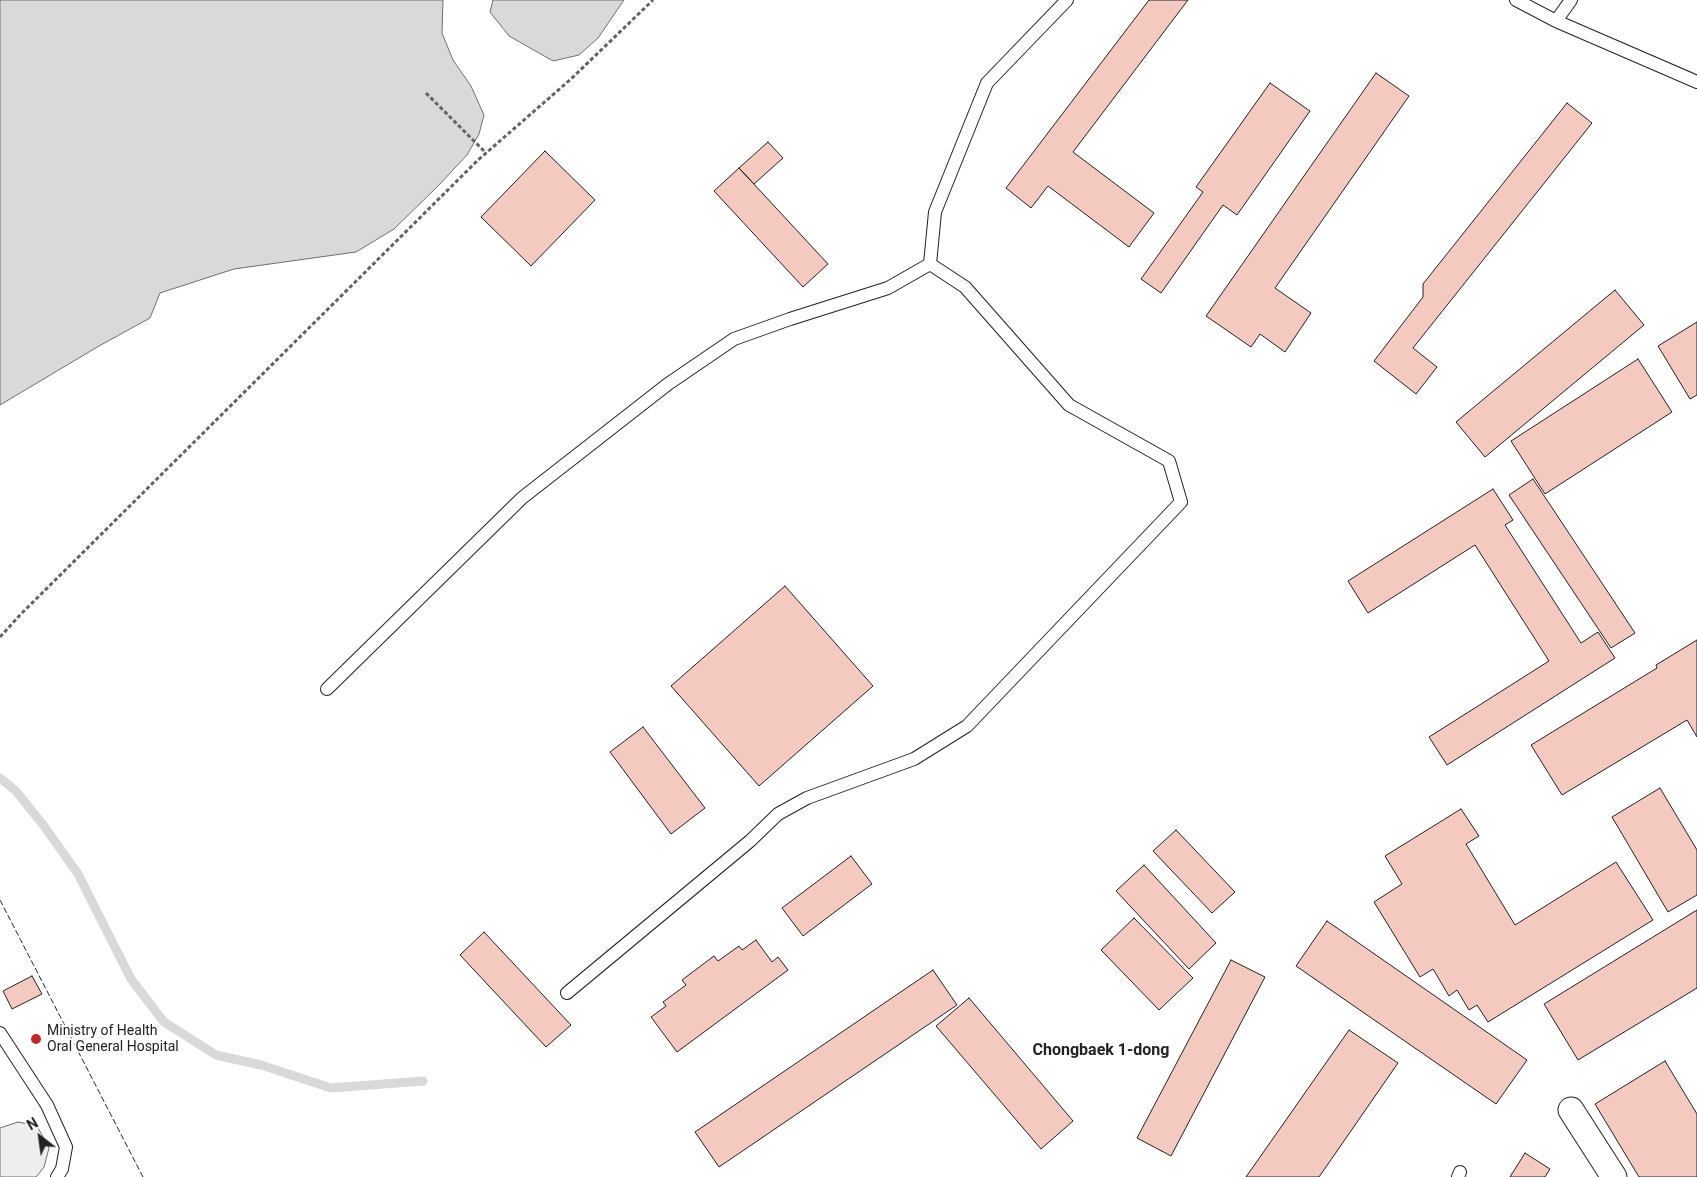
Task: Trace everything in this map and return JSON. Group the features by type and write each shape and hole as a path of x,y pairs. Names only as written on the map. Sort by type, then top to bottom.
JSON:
{"street":[{"path":"1572,1110 1614,1177"}],"lane":[{"path":"930,264 935,212 987,83 1067,0"},
{"path":"1516,0 1556,21 1697,82"},
{"path":"1556,21 1571,0"},
{"path":"327,689 522,498 668,384 734,339 888,288 930,264"},
{"path":"568,994 750,841 778,814 807,798 914,759 968,726 1181,502 1169,461 1069,406 965,288 930,264"},
{"path":"0,1033 47,1106 66,1147 62,1170 57,1177"}],"path":[{"path":"0,637 41,594 486,153 571,79 653,0"},
{"path":"426,93 486,153"}],"shaded area":[{"path":"0,0 443,0 442,33 453,60 471,86 484,115 479,134 467,155 394,229 356,252 234,269 160,293 150,318 0,405"},
{"path":"493,0 624,0 598,38 579,55 553,61 509,36 490,12"},
{"path":"18,1122 37,1126 49,1148 44,1167 36,1177 0,1177 0,1128"}],"building":[{"path":"1149,0 1188,0 1073,152 1154,213 1129,247 1048,186 1031,208 1006,188"},
{"path":"1376,73 1409,96 1275,288 1311,313 1285,352 1260,334 1251,347 1206,316"},
{"path":"1270,83 1310,111 1237,215 1223,205 1161,293 1141,279 1203,192 1196,187"},
{"path":"1567,103 1592,123 1413,348 1437,367 1416,394 1374,361 1423,297 1423,284"},
{"path":"768,142 783,158 754,184 739,168"},
{"path":"545,151 595,200 531,266 481,217"},
{"path":"739,168 828,264 803,287 714,191"},
{"path":"1615,290 1644,325 1485,457 1456,422"},
{"path":"1697,322 1697,395 1690,399 1658,346"},
{"path":"1638,359 1672,412 1545,494 1511,441"},
{"path":"1533,479 1635,633 1611,648 1509,495"},
{"path":"1493,489 1513,520 1505,525 1581,643 1598,632 1615,658 1447,765 1429,737 1549,661 1475,545 1368,613 1348,581"},
{"path":"785,586 873,686 759,786 671,686"},
{"path":"1697,640 1697,737 1687,720 1562,795 1531,745 1657,668 1656,665"},
{"path":"643,727 705,808 671,834 610,752"},
{"path":"1660,788 1697,850 1697,895 1668,912 1612,817"},
{"path":"1461,809 1479,836 1466,844 1515,925 1616,862 1653,920 1488,1022 1477,1005 1469,1010 1457,990 1449,996 1433,969 1420,977 1374,902 1402,884 1385,856"},
{"path":"1176,830 1235,892 1212,913 1153,851"},
{"path":"851,856 872,884 803,936 782,908"},
{"path":"1144,865 1216,943 1189,969 1116,891"},
{"path":"1697,910 1697,988 1578,1060 1544,1004"},
{"path":"1134,918 1193,978 1159,1010 1101,950"},
{"path":"1327,921 1527,1060 1496,1104 1296,966"},
{"path":"484,932 571,1025 546,1047 460,955"},
{"path":"756,940 772,962 778,957 788,970 677,1052 651,1017 666,1006 663,1002 686,985 682,980 714,956 718,961 739,946 742,950"},
{"path":"1231,960 1265,977 1171,1156 1137,1138"},
{"path":"933,970 957,1005 719,1167 695,1132"},
{"path":"32,976 42,994 12,1009 3,991"},
{"path":"969,998 1073,1121 1041,1149 936,1026"},
{"path":"1349,1030 1398,1063 1319,1177 1246,1177"},
{"path":"1665,1061 1697,1114 1697,1177 1639,1177 1595,1104"},
{"path":"1525,1153 1550,1169 1545,1177 1510,1177"}],"waterway":[{"path":"0,778 16,791 78,874 131,979 164,1022 216,1055 261,1065 331,1088 423,1081"}],"fence":[{"path":"0,900 143,1177"}],"place":[{"name":"Ministry of Health Oral General Hospital","path":"36,1039"}],"district":[{"name":"Chongbaek 1-dong","path":"1101,1051"}]}
